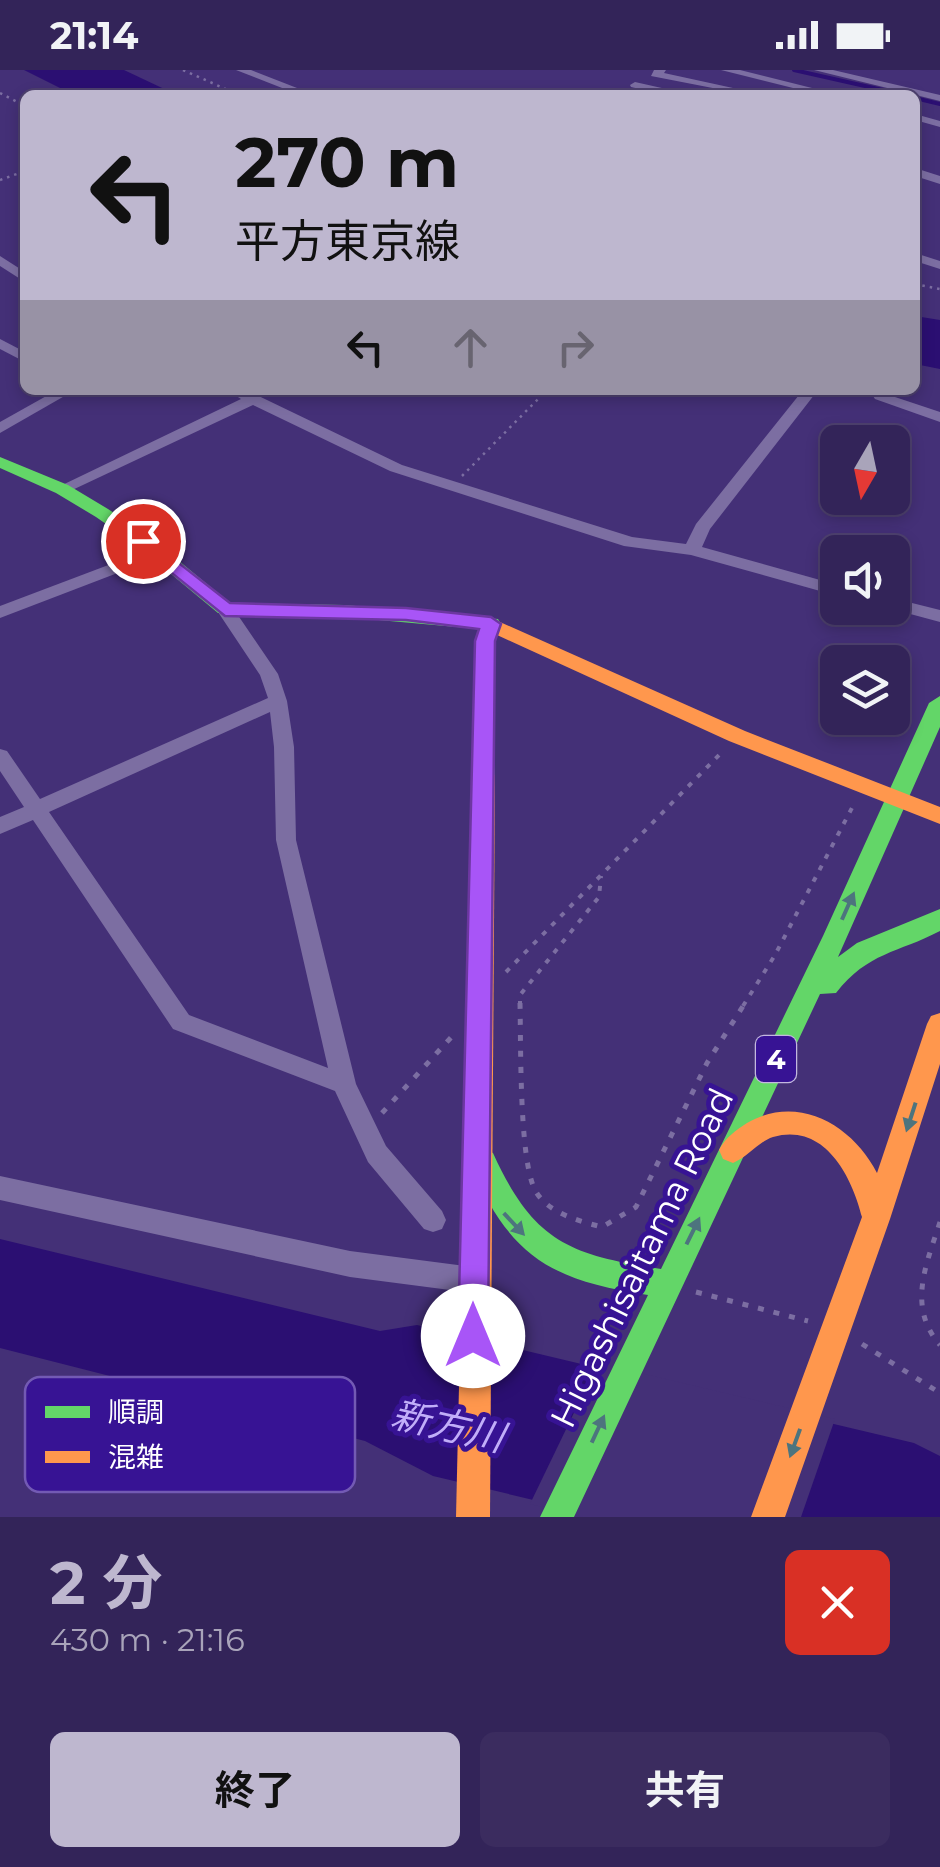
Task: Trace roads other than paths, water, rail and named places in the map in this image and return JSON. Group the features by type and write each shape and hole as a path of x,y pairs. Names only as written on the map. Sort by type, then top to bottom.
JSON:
{"main road":[{"path":"0,462 62,490 156,552 225,609 382,613 491,624 737,736 940,816"},
{"path":"473,1517 473,1290 482,975 485,641 491,624"},
{"name":"Higashisaitama Road","path":"557,1517 784,1042 940,703"},
{"path":"896,798 928,784 934,773"},
{"name":"4","path":"784,1042 815,1008 837,969 852,953 940,919"},
{"path":"768,1517 876,1218 940,1024"},
{"name":"4","path":"732,1151 759,1130 778,1124 819,1131 855,1155 869,1177 876,1218"},
{"path":"476,1136 499,1208 517,1231 558,1260 624,1279 667,1284"}],"street":[{"path":"241,70 296,90"},
{"path":"662,70 656,74 716,90"},
{"path":"726,70 752,72 805,90"},
{"path":"818,70 905,90"},
{"path":"726,90 752,72"},
{"path":"635,85 658,90"},
{"path":"0,428 59,395"},
{"path":"245,395 396,468 630,542 692,550 820,586"},
{"path":"692,550 702,528 807,395"},
{"path":"880,396 940,417"},
{"path":"62,490 253,399"},
{"path":"0,612 156,552"},
{"path":"910,608 940,616"},
{"path":"225,609 269,674 278,701 284,746 286,840 344,1084 366,1132 412,1200 433,1220"},
{"path":"0,826 278,701"},
{"path":"0,756 182,1022 344,1084"},
{"path":"0,1188 473,1290"}],"water":[{"path":"24,70 124,70 166,90 64,90"},
{"path":"920,317 940,320 940,369 920,365"},
{"name":"新方川","path":"0,1239 380,1331 417,1325 914,1443 940,1456 940,1517 605,1517 433,1476 355,1438 355,1377 114,1377 0,1348"}],"waterway":[{"path":"794,70 883,90"},
{"path":"920,99 940,104"}]}
